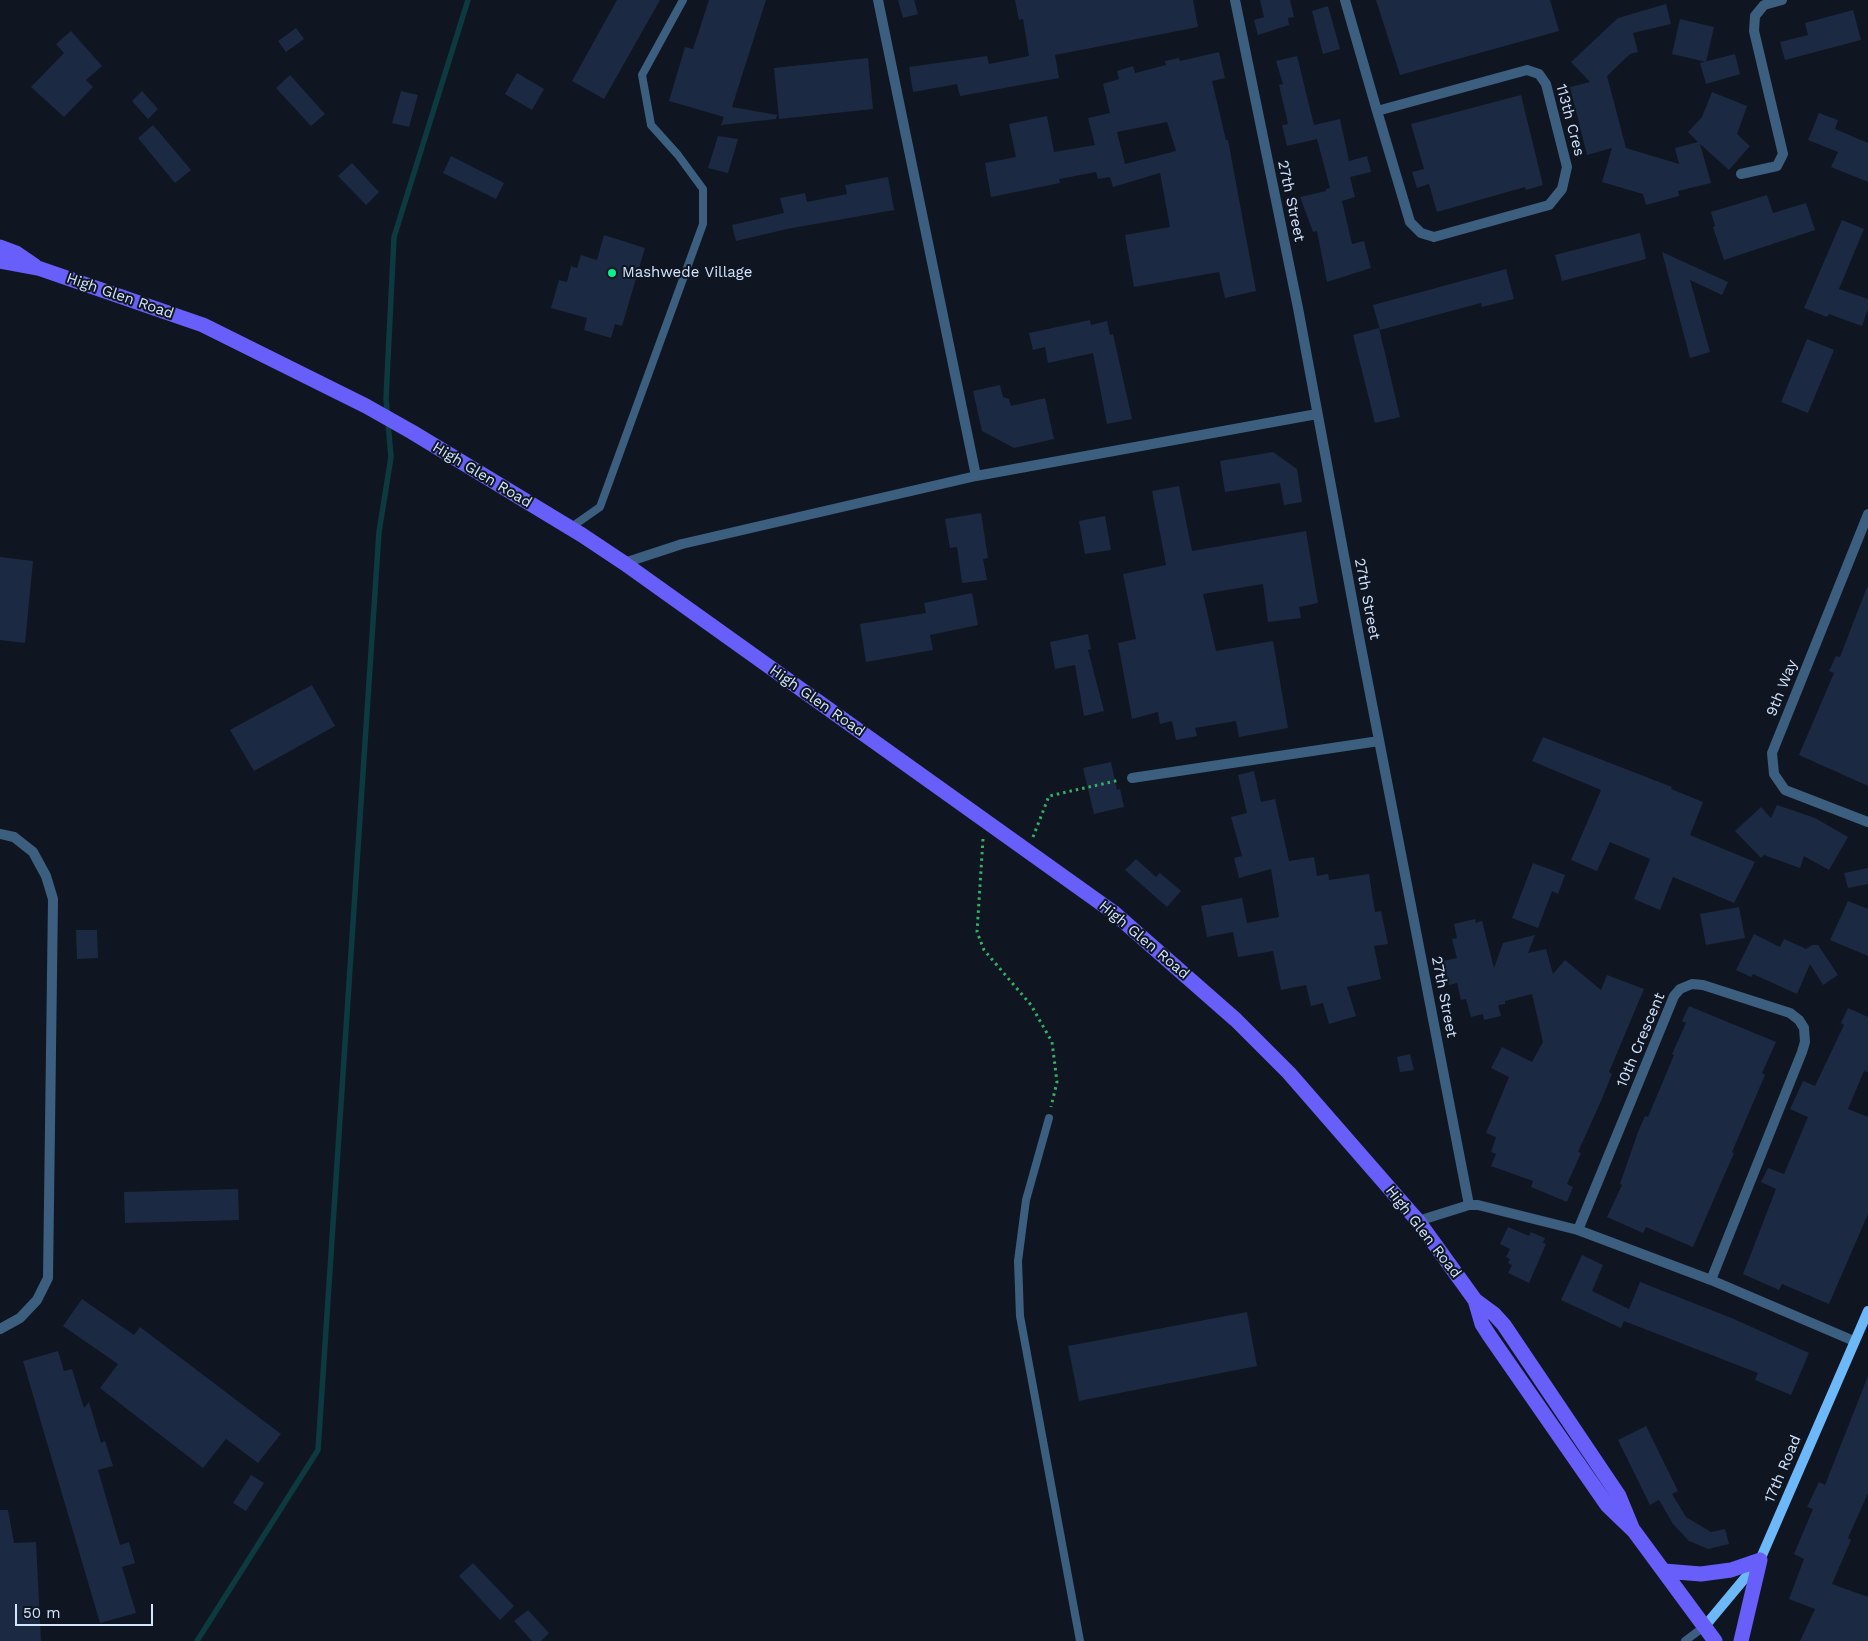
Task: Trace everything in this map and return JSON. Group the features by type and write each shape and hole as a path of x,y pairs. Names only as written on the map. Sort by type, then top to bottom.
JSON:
{"main road":[{"name":"High Glen Road","path":"0,247 16,252 38,268"},
{"name":"High Glen Road","path":"0,261 38,268 203,325 366,406 412,432 624,563 1113,912 1236,1020 1290,1073 1418,1221 1475,1300 1482,1324 1489,1335 1606,1505 1634,1531 1715,1641"},
{"path":"1664,1571 1702,1574 1732,1570 1760,1560"},
{"path":"1741,1641 1760,1560"}],"street":[{"path":"878,0 976,476"},
{"name":"27th Street","path":"1235,0 1317,414 1469,1205"},
{"path":"1345,0 1377,111"},
{"path":"1741,174 1777,166 1783,154 1754,31 1755,16 1764,5 1782,0"},
{"name":"113th Cres","path":"1527,70 1539,74 1546,84 1567,167 1562,189 1549,205 1434,237 1421,233 1410,222 1377,111 1527,70"},
{"path":"624,563 682,544 976,476 1317,414"},
{"name":"9th Way","path":"1868,514 1772,753 1774,774 1785,790 1868,822"},
{"path":"1132,778 1379,741"},
{"path":"0,834 14,836 32,852 46,876 53,899 48,1278 37,1300 20,1318 0,1329"},
{"name":"10th Crescent","path":"1578,1230 1674,996 1680,989 1692,984 1703,985 1790,1013 1799,1020 1804,1028 1805,1042 1711,1280"},
{"path":"1418,1221 1469,1205 1491,1207 1578,1230 1711,1280 1854,1341"},
{"name":"17th Road","path":"1704,1626 1760,1560 1868,1311"}],"lane":[{"path":"570,528 600,507 702,224 703,189 678,154 651,125 642,75 683,0"},
{"path":"1049,1118 1026,1200 1018,1261 1020,1316 1080,1641"},
{"path":"1685,1641 1704,1626"}],"path":[{"path":"1027,851 1049,796 1132,778"},
{"path":"984,821 977,932 984,950 1031,1005 1052,1042 1057,1082 1049,1118"}],"building":[{"path":"617,0 660,0 604,99 572,81"},
{"path":"709,0 766,0 732,107 777,115 776,119 721,125 724,117 669,101 685,47 693,49"},
{"path":"898,0 914,0 918,14 903,18"},
{"path":"1015,0 1193,0 1198,27 1055,55 1059,78 960,96 957,84 913,92 909,67 987,56 989,64 1029,56 1023,19 1019,20"},
{"path":"1260,0 1290,0 1294,17 1288,18 1289,25 1258,35 1254,20 1264,17"},
{"path":"1376,0 1550,0 1559,31 1400,75"},
{"path":"1666,4 1671,24 1633,33 1638,52 1630,54 1607,76 1626,148 1679,164 1675,148 1698,142 1688,132 1702,117 1712,92 1747,106 1737,134 1750,146 1729,170 1700,144 1711,183 1678,191 1679,196 1646,205 1643,194 1602,182 1612,148 1587,155 1570,87 1590,82 1571,62 1618,18"},
{"path":"1328,6 1340,49 1323,54 1312,11"},
{"path":"1853,10 1861,40 1785,60 1780,42 1808,35 1805,23"},
{"path":"1680,19 1714,27 1706,62 1672,54"},
{"path":"296,28 304,39 286,52 278,41"},
{"path":"71,31 102,66 86,80 93,87 64,117 31,87 64,53 56,44"},
{"path":"1219,52 1225,78 1212,81 1226,140 1228,140 1256,291 1225,298 1219,272 1134,287 1125,235 1170,227 1160,173 1113,187 1110,177 1098,179 1096,172 1059,179 1060,183 991,197 985,163 1016,157 1009,124 1047,116 1054,152 1095,145 1088,118 1110,113 1103,84 1119,79 1117,71 1133,66 1135,73 1166,65 1165,61 1179,58 1180,61","holes":["1167,122 1176,151 1125,164 1117,132"]},
{"path":"1735,54 1740,74 1706,84 1700,63"},
{"path":"1297,56 1314,125 1340,119 1349,161 1367,156 1371,172 1350,177 1355,197 1342,201 1352,244 1364,241 1371,268 1327,282 1317,231 1313,232 1300,197 1326,191 1326,189 1330,188 1317,139 1287,146 1282,125 1288,124 1279,85 1283,84 1276,61"},
{"path":"868,58 873,109 779,119 774,68"},
{"path":"517,73 544,89 532,110 505,94"},
{"path":"290,75 325,114 311,126 276,88"},
{"path":"142,91 158,109 148,119 132,101"},
{"path":"401,91 418,95 409,127 392,123"},
{"path":"1521,95 1543,185 1526,190 1525,187 1437,212 1429,184 1417,188 1412,172 1424,169 1411,124"},
{"path":"1819,113 1838,120 1835,129 1868,143 1868,182 1831,167 1838,152 1808,140"},
{"path":"153,125 191,170 175,183 138,138"},
{"path":"718,136 738,139 728,173 708,168"},
{"path":"451,156 504,183 496,199 443,173"},
{"path":"352,163 379,192 366,205 338,176"},
{"path":"888,177 894,210 787,229 736,241 732,225 784,213 780,198 805,193 807,202 847,194 845,185"},
{"path":"1767,195 1773,213 1806,203 1815,230 1724,260 1713,227 1715,226 1711,212"},
{"path":"1842,220 1864,229 1839,289 1868,299 1868,309 1862,326 1829,314 1827,317 1804,308"},
{"path":"1640,233 1646,259 1562,281 1555,255"},
{"path":"604,235 645,248 622,326 615,324 611,338 584,330 587,318 551,308 559,280 567,282 571,266 577,268 581,255 597,260"},
{"path":"1662,252 1728,282 1722,295 1690,280 1710,352 1690,358"},
{"path":"1506,269 1514,299 1482,307 1481,303 1380,330 1373,305"},
{"path":"1090,320 1091,325 1107,321 1110,335 1113,334 1132,419 1107,424 1093,353 1048,363 1045,347 1033,350 1029,333"},
{"path":"1379,328 1400,417 1375,423 1353,335"},
{"path":"1807,339 1834,350 1808,413 1781,402"},
{"path":"1000,385 1003,397 1009,399 1011,406 1045,398 1054,439 1014,448 982,431 973,391"},
{"path":"1273,452 1297,469 1302,502 1284,505 1280,483 1225,492 1220,461"},
{"path":"1179,486 1192,551 1306,531 1318,603 1299,607 1301,618 1268,622 1263,584 1203,594 1216,651 1273,641 1288,728 1239,737 1236,721 1195,728 1197,736 1176,740 1172,721 1160,724 1158,712 1132,719 1118,643 1136,639 1123,574 1166,565 1152,491"},
{"path":"981,513 988,558 983,559 987,580 962,583 957,547 950,548 945,519"},
{"path":"1105,516 1111,550 1085,554 1079,521"},
{"path":"0,557 33,561 25,643 0,640"},
{"path":"1867,587 1868,786 1799,755 1834,673 1829,671 1836,656 1840,657"},
{"path":"972,593 978,625 930,635 933,650 866,662 860,624 926,613 924,603"},
{"path":"1088,634 1091,649 1088,650 1104,711 1084,716 1075,665 1055,669 1050,642"},
{"path":"312,685 335,726 254,771 230,730"},
{"path":"1543,737 1672,787 1671,789 1703,802 1690,835 1755,862 1734,903 1673,877 1660,910 1634,899 1650,859 1610,842 1597,871 1571,860 1601,790 1532,761"},
{"path":"1111,762 1117,790 1120,789 1124,807 1094,814 1083,768"},
{"path":"1254,771 1261,802 1275,799 1289,861 1314,857 1317,876 1328,874 1329,880 1369,874 1375,912 1381,911 1388,944 1374,946 1381,979 1347,987 1356,1016 1329,1024 1323,1003 1311,1006 1306,985 1281,990 1273,951 1238,957 1233,932 1207,937 1201,906 1242,898 1247,923 1279,917 1271,869 1239,878 1234,858 1242,856 1231,817 1247,813 1238,775"},
{"path":"1777,805 1815,818 1848,837 1829,870 1804,856 1800,868 1764,855 1761,858 1735,831 1761,807 1771,818"},
{"path":"1136,859 1156,877 1160,873 1181,891 1167,907 1125,870"},
{"path":"1533,863 1565,875 1558,894 1552,891 1538,928 1512,918"},
{"path":"1868,868 1868,884 1848,888 1844,873"},
{"path":"1848,901 1868,909 1868,956 1830,940"},
{"path":"1739,907 1745,938 1706,945 1700,914"},
{"path":"1475,919 1476,923 1482,921 1494,968 1503,943 1535,935 1528,953 1546,949 1553,974 1565,960 1601,990 1607,975 1644,989 1609,1072 1612,1074 1578,1152 1581,1153 1567,1184 1573,1187 1567,1202 1531,1187 1533,1181 1491,1166 1496,1154 1491,1152 1496,1137 1486,1133 1509,1077 1491,1068 1502,1047 1532,1062 1543,1042 1532,994 1505,1001 1505,1004 1498,1005 1501,1016 1484,1020 1483,1014 1471,1017 1466,999 1461,1000 1457,983 1449,985 1443,961 1457,958 1452,939 1457,938 1454,924"},
{"path":"76,930 97,930 98,958 77,959"},
{"path":"1754,934 1780,947 1784,939 1806,949 1812,945 1818,945 1838,975 1823,985 1810,964 1797,994 1753,974 1751,977 1736,970"},
{"path":"1689,1006 1776,1042 1762,1073 1765,1075 1732,1152 1734,1153 1693,1247 1646,1227 1643,1233 1607,1217 1622,1185 1620,1184 1638,1132 1645,1116 1648,1117 1674,1055 1672,1054 1686,1023 1682,1021"},
{"path":"1848,1008 1868,1017 1868,1072 1864,1071 1848,1109 1868,1117 1868,1214 1829,1304 1782,1284 1779,1290 1743,1274 1776,1189 1761,1182 1768,1168 1784,1174 1808,1117 1790,1109 1803,1081 1815,1086 1844,1025 1841,1023"},
{"path":"1410,1054 1414,1070 1400,1072 1397,1057"},
{"path":"238,1189 239,1220 125,1223 124,1192"},
{"path":"1508,1227 1529,1236 1531,1232 1545,1238 1543,1243 1546,1244 1529,1283 1508,1273 1512,1265 1508,1263 1510,1259 1506,1257 1510,1249 1500,1244"},
{"path":"1582,1255 1603,1265 1592,1291 1629,1309 1640,1282 1734,1319 1809,1353 1791,1395 1755,1380 1758,1373 1624,1321 1621,1328 1561,1300"},
{"path":"82,1299 134,1335 140,1327 281,1434 258,1463 226,1439 203,1468 100,1388 118,1364 63,1326"},
{"path":"1247,1312 1257,1366 1079,1401 1068,1346"},
{"path":"58,1351 64,1371 72,1369 84,1408 89,1402 101,1443 105,1441 113,1466 98,1470 120,1545 129,1542 135,1563 122,1567 136,1613 100,1623 23,1361"},
{"path":"1868,1376 1868,1493 1848,1538 1851,1540 1832,1584 1868,1597 1868,1641 1800,1641 1815,1609 1789,1599 1804,1559 1794,1554 1813,1509 1807,1507 1819,1482 1825,1485"},
{"path":"1646,1426 1678,1491 1672,1494 1686,1517 1711,1532 1725,1529 1729,1544 1708,1549 1689,1541 1673,1524 1659,1500 1650,1505 1618,1440"},
{"path":"251,1475 264,1483 246,1511 233,1503"},
{"path":"0,1510 8,1510 14,1543 36,1542 41,1641 0,1641"},
{"path":"473,1563 514,1606 500,1620 459,1576"},
{"path":"528,1610 549,1633 541,1641 532,1641 514,1621"}],"waterway":[{"path":"197,1641 318,1450 379,532 391,457 386,399 394,237 468,0"}],"place":[{"name":"Mashwede Village","path":"612,273"}]}
